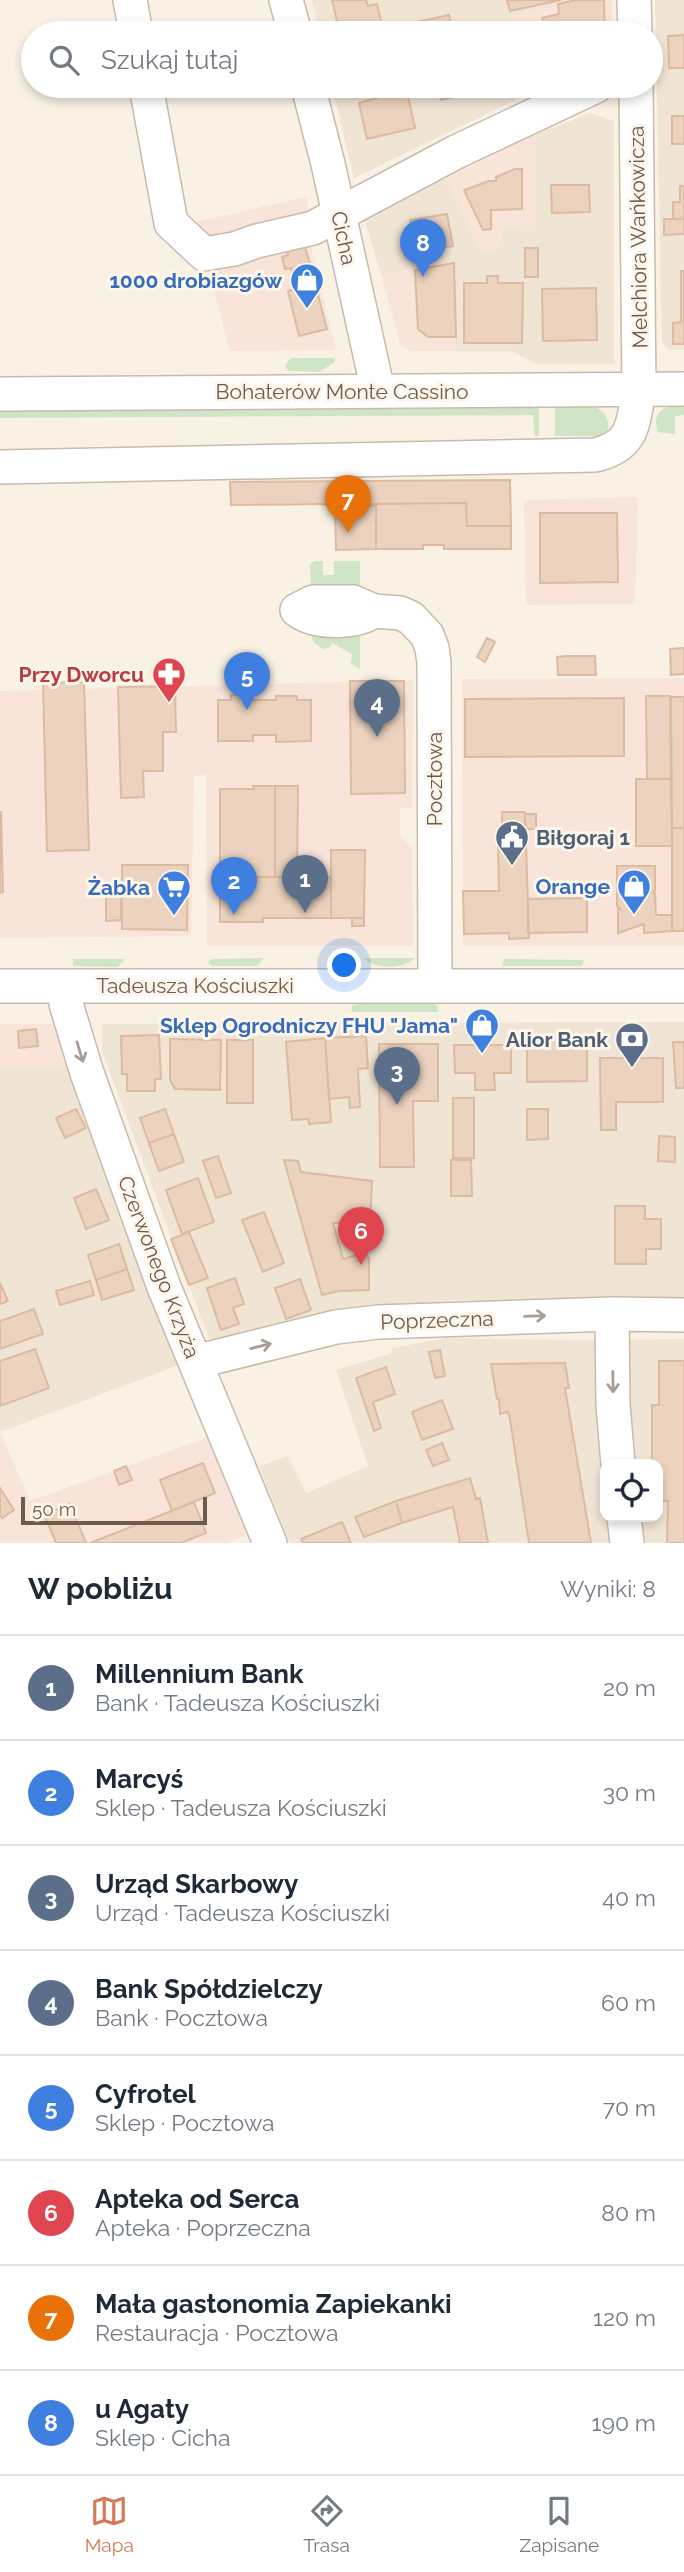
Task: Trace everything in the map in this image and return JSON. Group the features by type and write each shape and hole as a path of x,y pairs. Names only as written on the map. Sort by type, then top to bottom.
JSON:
{"street":[{"path":"130,0 134,21"},
{"path":"286,0 292,21"},
{"path":"634,0 635,21"},
{"path":"148,98 171,223 204,254 313,228 456,152 571,98"},
{"name":"Cicha","path":"311,98 378,391"},
{"name":"Melchiora Wańkowicza","path":"0,467 595,455 621,446 630,432 639,389 636,98"},
{"name":"Bohaterów Monte Cassino","path":"0,394 684,389"},
{"name":"Pocztowa","path":"374,611 400,613 411,618 427,635 434,655 435,986"},
{"name":"Tadeusza Kościuszki","path":"0,986 684,986"},
{"name":"Czerwonego Krzyża","path":"66,986 66,1004 87,1073 164,1287 270,1543"},
{"path":"612,1314 613,1405 618,1459"},
{"name":"Poprzeczna","path":"195,1362 354,1324 612,1314 684,1315"},
{"path":"625,1522 627,1543"}],"shaded area":[{"path":"312,0 579,0 511,16 512,21 317,21"},
{"path":"579,0 612,0 613,21 512,21 511,16"},
{"path":"655,0 684,0 684,350 669,350 662,342 657,98 663,98 663,21 655,21"},
{"path":"335,98 520,98 354,178"},
{"path":"590,113 614,121 614,364 536,364 512,351 456,351 455,261 381,275 365,221 446,178 482,254 501,247 502,226 536,224 535,135"},
{"path":"535,135 536,224 502,226 501,247 482,255 446,178"},
{"path":"306,197 308,205 304,218 336,350 230,351 196,222"},
{"path":"455,261 456,351 410,351 400,344 381,275"},
{"path":"638,497 635,604 526,605 524,500"},
{"path":"684,678 684,946 463,946 462,679"},
{"path":"413,680 412,808 400,808 400,835 412,848 413,946 207,946 206,775 194,776 191,936 0,938 0,691"},
{"path":"684,1022 684,1303 453,1300 350,1311 211,1344 102,1051 102,1024"},
{"path":"0,1024 55,1024 66,1066 0,1068"},
{"path":"66,1066 177,1366 0,1432 0,1068"},
{"path":"446,1338 684,1339 684,1543 290,1543 259,1466 288,1456 306,1493 368,1466 336,1370 392,1353 392,1348"},
{"path":"0,1432 30,1501 206,1438 248,1534 227,1543 0,1543"}],"green space":[{"path":"291,358 334,358 335,362 319,372 288,371 285,365"},
{"path":"581,406 598,409 608,420 608,430 600,436 555,436 555,407"},
{"path":"539,407 539,436 535,436 533,415 0,418 0,411"},
{"path":"667,407 684,407 684,415 675,416 675,434 658,432 658,414"},
{"path":"323,561 323,575 334,575 334,561 360,561 360,588 311,587 310,564"},
{"path":"312,630 360,633 360,669 351,664 352,654 332,643 324,649 316,644"},
{"path":"264,958 257,966 212,966 208,962 212,959"},
{"path":"363,958 415,958 404,965 389,967 368,962"},
{"path":"73,959 125,959 118,967 73,966"},
{"path":"504,959 584,960 582,966 502,966"},
{"path":"432,1004 437,1005 438,1012 352,1012 352,1006"}],"building":[{"path":"332,0 366,0 368,6 377,4 381,21 337,21"},
{"path":"507,0 561,0 510,11"},
{"path":"576,0 604,0 605,21 543,21 542,18 559,14 558,4"},
{"path":"449,15 450,21 422,21"},
{"path":"684,35 684,68 669,68 668,36"},
{"path":"377,98 409,98 415,128 367,139 359,103"},
{"path":"672,116 684,116 684,144 672,144"},
{"path":"522,169 522,209 491,210 491,229 483,230 464,190 496,181 496,177"},
{"path":"551,185 589,185 590,212 552,213"},
{"path":"680,186 684,186 684,219 673,219 673,202 680,202"},
{"path":"447,214 453,246 416,252 410,220"},
{"path":"664,219 684,219 684,234 664,235"},
{"path":"305,246 315,284 297,289 291,268 285,269 282,257 288,255 287,250"},
{"path":"525,248 538,248 538,277 525,277"},
{"path":"454,263 456,337 428,337 418,329 415,270"},
{"path":"681,271 684,271 684,344 673,344 673,323 681,322"},
{"path":"487,276 498,276 498,283 523,283 522,343 464,343 464,283 487,283"},
{"name":"1000 drobiazgów","path":"315,284 327,329 299,336 288,291"},
{"path":"596,288 597,340 543,341 542,289"},
{"path":"510,480 511,526 467,526 466,503 231,505 230,482"},
{"path":"466,503 467,526 511,526 511,549 444,549 444,545 423,545 423,549 376,549 376,504"},
{"path":"335,506 376,506 376,549 336,550"},
{"path":"540,513 617,513 618,582 540,583"},
{"path":"487,638 495,642 485,662 477,657"},
{"path":"684,648 684,674 671,675 670,649"},
{"path":"595,656 596,675 558,675 557,657"},
{"path":"350,681 404,681 405,793 351,794"},
{"path":"84,682 89,850 47,851 43,683"},
{"path":"175,686 176,732 163,732 163,771 143,771 144,797 121,798 118,687"},
{"path":"231,695 252,695 252,700 276,700 276,696 297,696 297,700 311,700 311,741 276,742 276,735 253,735 253,741 218,741 218,700 231,700"},
{"path":"646,696 670,696 671,779 647,779"},
{"path":"671,697 684,697 684,828 672,828"},
{"path":"624,698 624,756 465,757 465,699"},
{"path":"636,779 671,779 672,846 636,846"},
{"path":"253,786 275,786 275,877 220,877 220,789 254,789"},
{"path":"275,786 298,786 297,877 275,877"},
{"path":"0,812 3,892 0,893"},
{"name":"Biłgoraj 1","path":"502,812 525,812 529,938 509,939 509,933 464,934 463,891 499,891 498,843 502,843"},
{"path":"525,814 536,814 536,829 525,829"},
{"path":"672,828 684,828 684,931 672,931"},
{"path":"331,850 365,850 364,918 331,918"},
{"path":"122,865 188,865 187,930 122,929"},
{"path":"617,866 655,866 653,893 656,915 672,915 672,931 644,933 644,924 618,933 620,909 617,906"},
{"path":"220,877 331,877 331,918 263,918 263,922 220,922"},
{"path":"106,893 121,893 121,920 106,921"},
{"path":"587,898 587,932 528,933 528,899"},
{"path":"352,918 364,918 364,926 352,926"},
{"path":"36,1029 38,1046 19,1048 18,1031"},
{"path":"159,1035 161,1079 155,1079 155,1091 127,1091 127,1074 122,1074 121,1036"},
{"path":"366,1036 368,1068 358,1069 360,1107 350,1108 349,1097 329,1099 325,1038"},
{"path":"325,1038 331,1122 309,1124 308,1119 292,1120 286,1042"},
{"path":"170,1039 221,1040 220,1090 175,1089 170,1080"},
{"path":"527,1039 587,1039 587,1081 527,1082"},
{"path":"227,1040 253,1040 253,1103 227,1103"},
{"path":"673,1042 684,1042 684,1088 676,1088"},
{"path":"379,1044 438,1044 438,1101 413,1101 414,1167 380,1167"},
{"path":"454,1045 511,1045 511,1073 494,1073 495,1090 475,1090 475,1073 455,1073"},
{"path":"600,1058 663,1058 663,1102 616,1102 616,1130 601,1130"},
{"path":"453,1098 474,1098 474,1158 453,1158"},
{"path":"76,1109 86,1128 65,1138 56,1118"},
{"path":"165,1109 174,1134 149,1143 140,1118"},
{"path":"527,1109 548,1109 548,1139 527,1140"},
{"path":"174,1134 184,1162 159,1171 149,1143"},
{"path":"659,1136 675,1137 675,1162 658,1161"},
{"path":"218,1156 231,1193 216,1198 203,1161"},
{"path":"284,1160 298,1161 301,1172 372,1181 370,1225 352,1241 340,1223 333,1223 343,1259 363,1253 369,1258 369,1290 339,1291 322,1295"},
{"path":"451,1160 471,1160 472,1196 451,1196"},
{"path":"198,1178 214,1222 182,1234 166,1190"},
{"path":"96,1189 109,1220 86,1229 74,1198"},
{"path":"615,1206 645,1206 645,1219 661,1219 661,1249 646,1249 646,1264 615,1264"},
{"path":"264,1212 284,1263 263,1272 242,1220"},
{"path":"189,1232 208,1278 189,1285 171,1239"},
{"path":"119,1244 127,1269 96,1280 88,1255"},
{"path":"127,1269 134,1290 102,1300 96,1280"},
{"path":"235,1278 244,1304 233,1308 239,1324 221,1330 207,1288"},
{"path":"300,1279 311,1310 286,1319 275,1288"},
{"path":"90,1281 94,1295 60,1305 56,1291"},
{"path":"0,1283 8,1301 0,1304"},
{"path":"34,1309 43,1334 0,1349 0,1321"},
{"path":"35,1349 49,1388 0,1406 0,1361"},
{"path":"440,1350 445,1376 435,1378 429,1352"},
{"path":"659,1361 684,1361 684,1543 667,1543 668,1501 663,1501 663,1459 652,1459 652,1405 659,1405"},
{"path":"565,1363 569,1388 565,1388 591,1543 529,1543 510,1419 508,1412 500,1414 491,1364"},
{"path":"386,1367 395,1394 373,1402 381,1428 374,1431 356,1378"},
{"path":"442,1400 453,1429 422,1440 412,1412"},
{"path":"442,1443 449,1460 433,1466 426,1450"},
{"path":"203,1463 215,1493 172,1511 160,1480"},
{"path":"126,1466 132,1480 119,1485 114,1471"},
{"path":"470,1478 476,1499 480,1498 488,1543 460,1543 453,1507 402,1523 396,1501"},
{"path":"0,1488 14,1510 2,1518 0,1515"},
{"path":"396,1501 402,1523 364,1537 355,1517"},
{"path":"194,1502 206,1533 181,1543 90,1543"},
{"path":"70,1504 86,1543 56,1543 44,1514"},
{"path":"342,1522 351,1543 303,1543 301,1539"}],"place":[{"name":"u Agaty","path":"423,277"},
{"name":"1000 drobiazgów","path":"307,310"},
{"name":"Mała gastonomia Zapiekanki","path":"348,533"},
{"name":"Przy Dworcu","path":"169,704"},
{"name":"Cyfrotel","path":"247,710"},
{"name":"Bank Spółdzielczy","path":"377,737"},
{"name":"Biłgoraj 1","path":"512,867"},
{"name":"Millennium Bank","path":"305,913"},
{"name":"Marcyś","path":"234,915"},
{"name":"Orange","path":"634,916"},
{"name":"Żabka","path":"174,917"},
{"name":"Sklep Ogrodniczy FHU \"Jama\"","path":"482,1055"},
{"name":"Alior Bank","path":"632,1069"},
{"name":"Urząd Skarbowy","path":"397,1105"},
{"name":"Apteka od Serca","path":"361,1265"}]}
